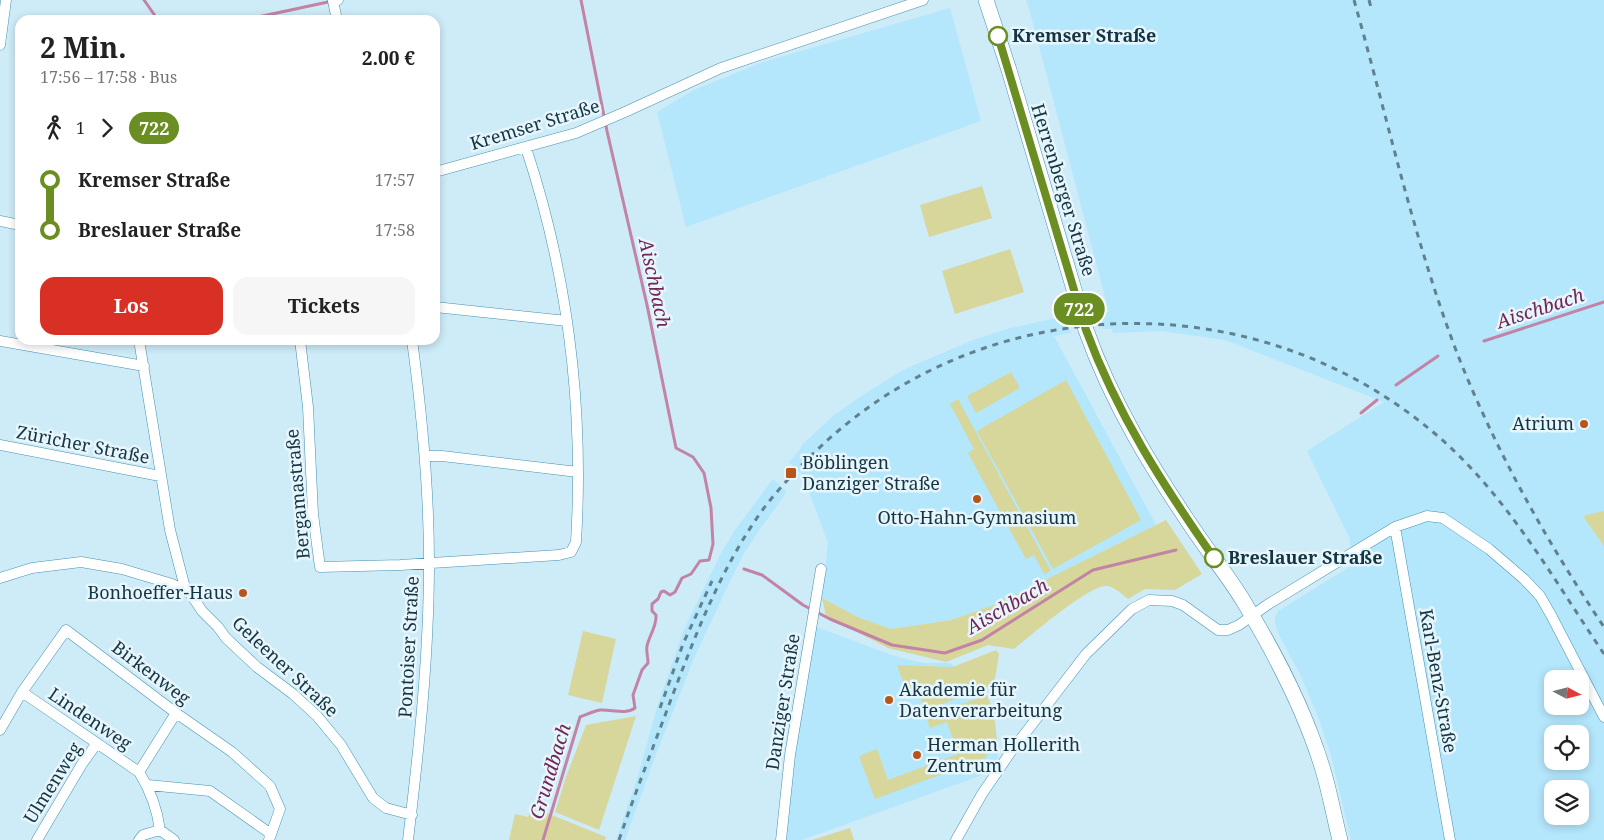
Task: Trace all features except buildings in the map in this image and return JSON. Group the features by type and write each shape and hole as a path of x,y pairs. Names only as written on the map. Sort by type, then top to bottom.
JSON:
{"main road":[{"name":"Herrenberger Straße","path":"986,0 1086,330 1101,370 1119,409 1144,454 1252,616 1284,674 1310,731 1325,778 1340,840"}],"street":[{"path":"0,45 6,0"},
{"name":"Kremser Straße","path":"440,171 576,133 721,68 923,0"},
{"path":"335,1 336,15"},
{"path":"429,564 559,555 571,552 576,542 578,472 574,374 558,266 526,148"},
{"path":"0,221 15,224"},
{"path":"440,308 567,320"},
{"path":"0,341 15,344"},
{"path":"23,345 144,366"},
{"name":"Geleener Straße","path":"141,345 170,530 184,584 188,592 202,611 231,643 257,667 318,716 340,745 373,798 386,808 412,815"},
{"name":"Bergamastraße","path":"301,345 308,407 313,514 320,567 429,564"},
{"name":"Pontoiser Straße","path":"408,840 425,681 429,564 425,456 413,345"},
{"name":"Züricher Straße","path":"0,445 160,476"},
{"path":"425,456 500,462 578,472"},
{"path":"956,840 982,794 1010,753 1086,654 1132,609 1149,600 1172,601 1183,605 1218,630 1228,630 1395,527 1428,516 1443,518 1489,549 1524,579 1540,596 1604,716"},
{"name":"Karl-Benz-Straße","path":"1395,527 1450,840"},
{"path":"0,578 32,568 81,562 122,569 172,584 188,592"},
{"name":"Danziger Straße","path":"781,840 790,755 821,569"},
{"name":"Birkenweg","path":"0,730 22,692 66,630 176,713 232,752 270,786 280,809 270,837 210,791 148,786"},
{"name":"Lindenweg","path":"22,692 139,772 148,786 157,807 160,830"},
{"name":"Lindenweg","path":"139,772 176,713"},
{"name":"Ulmenweg","path":"37,840 82,764 97,743"},
{"path":"139,840 143,835 160,830 174,840"}],"shaded area":[{"path":"1026,0 1604,0 1604,840 1351,840 1331,755 1319,719 1300,674 1279,635 1275,617 1278,611 1351,566 1350,539 1307,451 1384,402 1225,340 1161,331 1113,333 1112,329 1103,329 1098,313 1109,312"},
{"path":"950,8 981,121 686,227 657,112 694,90 763,62"},
{"path":"982,186 992,218 929,237 920,205"},
{"path":"1010,249 1024,292 955,314 942,271"},
{"name":"Otto-Hahn-Gymnasium","path":"1065,316 1071,333 1054,336 1156,525 994,605 951,620 891,629 860,618 822,598 828,542 802,474 789,462 802,445 833,416 903,370 973,340 1007,329"},
{"path":"1011,372 1020,388 976,413 967,396"},
{"path":"1066,380 1141,520 1053,569 977,431"},
{"path":"958,399 1051,571 1044,574 1034,555 1026,559 968,453 974,449 950,404"},
{"path":"773,479 786,491 784,496 743,555 732,577 694,658 625,840 616,840 683,632 720,555 735,530"},
{"path":"1604,511 1604,546 1583,516"},
{"path":"1166,520 1202,574 1175,590 1145,589 1128,599 1111,587 1097,588 1085,594 1059,613 1014,649 988,645 946,662 888,648 826,616 822,598 860,618 891,629 951,620 994,605"},
{"path":"811,625 894,656 924,663 950,663 978,684 987,695 994,715 999,769 802,840 782,840"},
{"path":"583,631 616,639 602,703 568,695"},
{"path":"996,650 999,654 994,685 925,710 916,687 906,690 897,665 953,667"},
{"path":"987,695 994,715 997,739 985,758 875,799 859,756 877,749 888,780 958,754 947,722 930,728 926,717"},
{"path":"636,716 599,830 555,812 586,725"},
{"path":"532,807 606,837 605,840 509,840 515,814 528,817"},
{"path":"850,828 854,840 812,840"}],"waterway":[{"name":"Aischbach","path":"144,0 154,15"},
{"name":"Aischbach","path":"543,840 580,717 600,710 627,711 635,708 633,695 642,670 648,663 647,646 656,619 656,615 652,611 652,604 658,599 661,592 664,591 670,595 675,592 682,578 691,574 700,561 709,560 713,544 711,508 704,473 693,457 676,448 647,305 607,131 581,0"},
{"name":"Aischbach","path":"267,15 328,2"},
{"name":"Aischbach","path":"1484,341 1604,302"},
{"name":"Aischbach","path":"1396,385 1438,356"},
{"name":"Aischbach","path":"1361,413 1377,400"},
{"name":"Aischbach","path":"744,569 762,575 803,605 830,619 892,645 945,653 982,640 1093,570 1176,550"}],"railway":[{"path":"1354,0 1428,270 1459,358 1490,428 1524,496 1543,530 1604,627"},
{"path":"1369,0 1372,11"},
{"path":"619,840 699,628 733,557 746,534 774,495 817,450 885,396 960,357 1039,333 1122,324 1204,329 1285,349 1362,383 1433,432 1483,481 1526,537 1604,654"},
{"path":"660,708 683,644 712,581"}],"bus line":[{"name":"722","path":"998,36 1086,330 1101,370 1119,409 1144,454 1214,558"}],"place":[{"name":"Kremser Straße","path":"998,36"},
{"name":"Atrium","path":"1584,424"},
{"name":"Böblingen Danziger Straße","path":"791,473"},
{"name":"Otto-Hahn-Gymnasium","path":"977,499"},
{"name":"Breslauer Straße","path":"1214,558"},
{"name":"Bonhoeffer-Haus","path":"243,593"},
{"name":"Akademie für Datenverarbeitung","path":"889,700"},
{"name":"Herman Hollerith Zentrum","path":"917,755"}],"water label":[{"name":"Grundbach","path":"550,771"}]}
